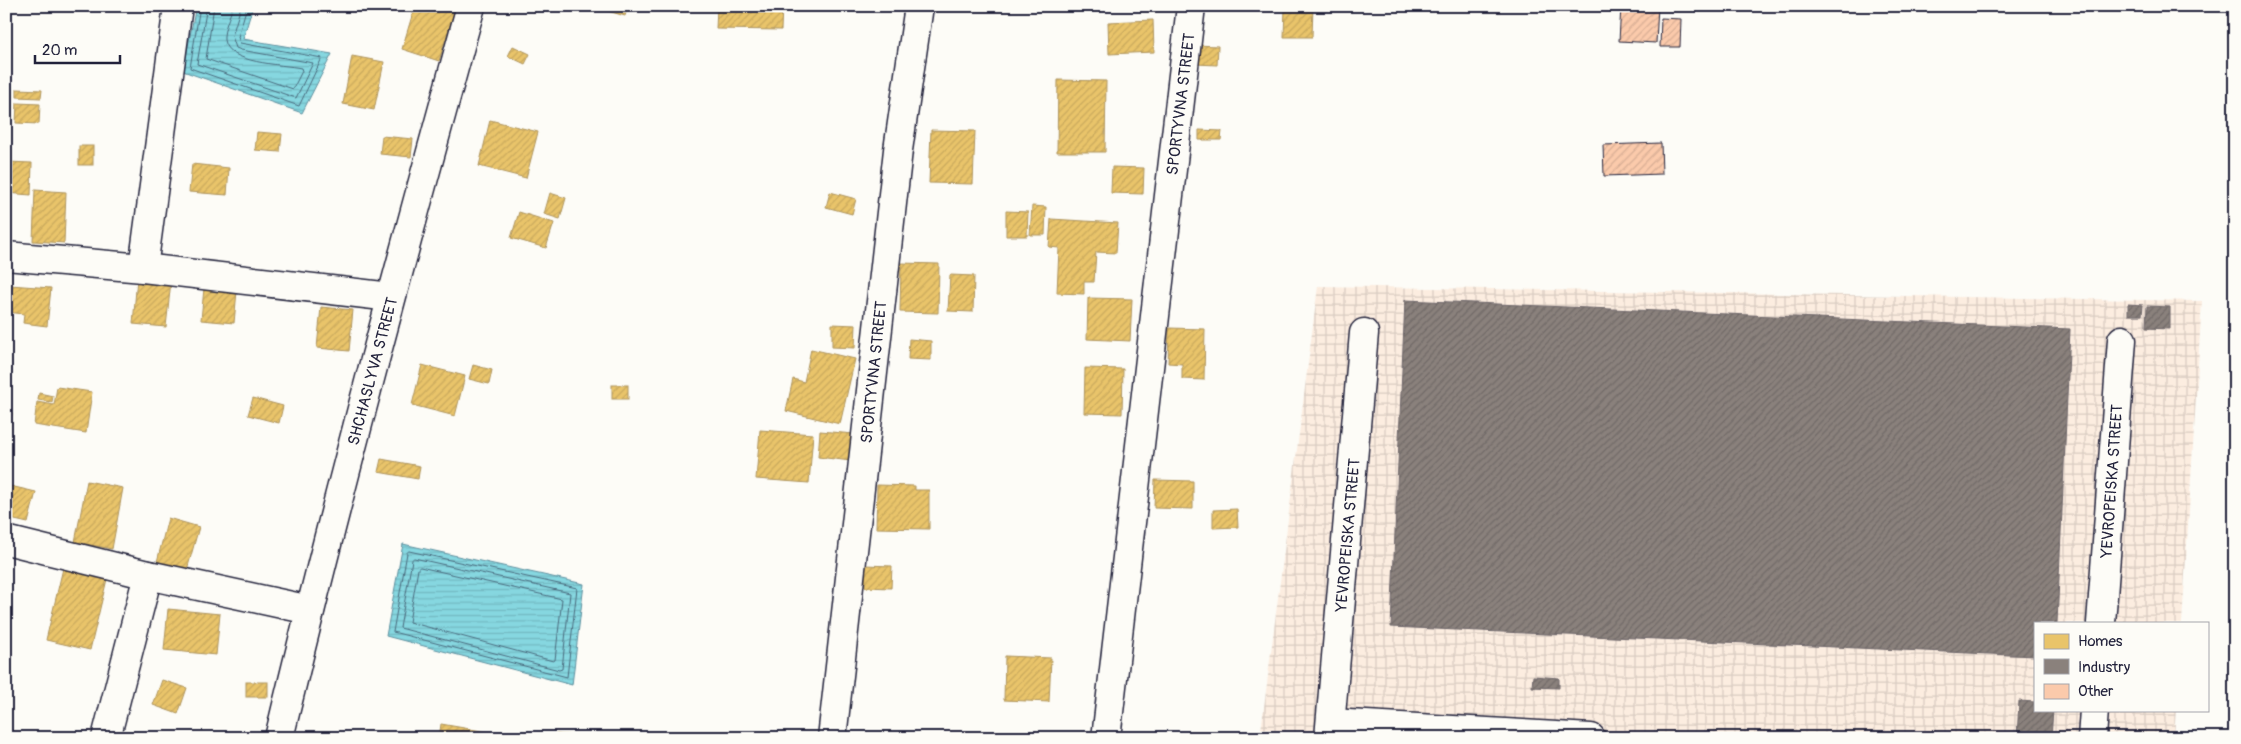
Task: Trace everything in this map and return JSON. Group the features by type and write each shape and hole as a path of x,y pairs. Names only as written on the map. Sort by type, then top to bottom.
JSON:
{"street":[{"path":"143,268 178,6"},
{"name":"SHCHASLYVA STREET","path":"280,738 310,610 391,297 471,6"},
{"name":"SPORTYVNA STREET","path":"832,738 898,150 918,6"},
{"name":"SPORTYVNA STREET","path":"1106,738 1191,6"},
{"path":"6,256 143,268 391,297"},
{"name":"YEVROPEISKA STREET","path":"1330,730 1364,333"},
{"name":"YEVROPEISKA STREET","path":"2101,622 2122,340"},
{"path":"6,540 148,575 310,610"},
{"path":"106,738 148,575"},
{"path":"2092,738 2094,712"},
{"path":"1330,730 1591,738"}],"shaded area":[{"path":"1318,286 2202,301 2182,622 2034,622 2034,712 2176,712 2174,738 1260,738"}],"water":[{"path":"196,6 253,6 243,39 332,54 302,113 183,71"},
{"path":"403,544 584,584 572,685 386,636"}],"building: Homes":[{"path":"415,6 456,6 439,61 402,49"},
{"path":"591,6 628,6 625,16"},
{"path":"717,6 782,6 781,30 716,29"},
{"path":"1270,6 1313,6 1312,37 1284,37 1285,8 1270,8"},
{"path":"1153,20 1154,52 1109,54 1108,22"},
{"path":"1196,45 1218,46 1217,65 1195,64"},
{"path":"513,46 530,54 525,64 508,56"},
{"path":"352,56 384,62 374,110 343,104"},
{"path":"1058,80 1106,81 1105,152 1057,152"},
{"path":"17,89 42,90 41,98 17,97"},
{"path":"17,103 40,104 39,124 16,123"},
{"path":"490,120 538,132 526,178 479,166"},
{"path":"931,130 975,131 973,184 929,183"},
{"path":"1199,130 1222,131 1221,140 1199,140"},
{"path":"257,132 282,134 280,152 255,150"},
{"path":"382,136 413,139 411,157 380,154"},
{"path":"79,146 93,146 93,165 79,165"},
{"path":"7,162 32,163 31,195 6,193"},
{"path":"192,164 229,168 227,195 189,192"},
{"path":"1112,167 1144,168 1143,194 1111,193"},
{"path":"35,190 66,192 64,243 33,241"},
{"path":"830,192 856,199 852,214 826,207"},
{"path":"550,193 566,198 560,219 544,214"},
{"path":"1032,206 1046,207 1045,235 1030,235"},
{"path":"1006,211 1028,212 1027,236 1006,236"},
{"path":"519,212 554,223 546,248 511,238"},
{"path":"1051,219 1118,223 1116,253 1096,252 1094,282 1084,282 1084,294 1057,293 1059,248 1049,247"},
{"path":"901,263 939,264 938,313 900,312"},
{"path":"950,275 974,276 973,312 948,311"},
{"path":"137,278 171,281 166,327 133,324"},
{"path":"10,285 51,288 47,326 23,323 24,314 7,312"},
{"path":"204,288 237,291 234,323 201,320"},
{"path":"1088,298 1132,299 1130,341 1087,339"},
{"path":"321,307 353,310 349,351 317,348"},
{"path":"832,324 856,325 855,348 832,347"},
{"path":"1169,328 1205,329 1204,380 1182,379 1182,364 1168,363"},
{"path":"909,339 931,341 931,360 908,359"},
{"path":"811,349 855,359 840,424 786,411 793,379 804,382"},
{"path":"422,365 465,376 455,416 412,405"},
{"path":"473,365 492,370 489,384 469,379"},
{"path":"1085,368 1123,369 1122,414 1084,413"},
{"path":"612,385 628,385 628,399 612,399"},
{"path":"57,387 92,392 86,433 34,425 37,402 54,405"},
{"path":"39,393 53,396 52,402 38,400"},
{"path":"253,398 283,406 279,423 248,415"},
{"path":"6,412 12,413 10,430 6,430"},
{"path":"760,430 813,434 809,483 756,479"},
{"path":"820,431 854,434 851,461 818,457"},
{"path":"381,459 420,466 418,479 378,472"},
{"path":"1155,480 1193,481 1193,509 1154,508"},
{"path":"87,481 123,488 112,549 75,542"},
{"path":"6,485 36,492 28,523 6,518"},
{"path":"877,485 915,486 915,490 929,490 929,529 876,528"},
{"path":"1237,509 1238,527 1213,528 1213,510"},
{"path":"168,518 199,527 187,570 157,562"},
{"path":"64,564 108,575 90,650 46,640"},
{"path":"865,565 892,566 891,588 865,587"},
{"path":"168,609 220,614 216,655 164,650"},
{"path":"1005,656 1051,658 1049,702 1004,700"},
{"path":"162,680 187,688 178,714 153,705"},
{"path":"246,682 268,682 268,697 246,697"},
{"path":"441,724 493,733 492,738 439,738"},
{"path":"126,731 158,738 125,738"},
{"path":"555,734 593,737 555,738"}],"building: Industry":[{"path":"1405,300 2070,329 2057,622 2034,622 2034,656 1391,627"},
{"path":"2128,304 2143,305 2142,315 2128,315"},
{"path":"2147,306 2170,307 2170,329 2146,328"},
{"path":"1533,676 1559,678 1559,688 1532,687"},
{"path":"2019,701 2034,702 2034,712 2053,712 2051,738 2017,738"}],"building: Other":[{"path":"1621,6 1658,6 1656,43 1619,41"},
{"path":"1661,18 1681,19 1680,47 1660,47"},
{"path":"1661,143 1662,174 1604,176 1603,145"}]}
